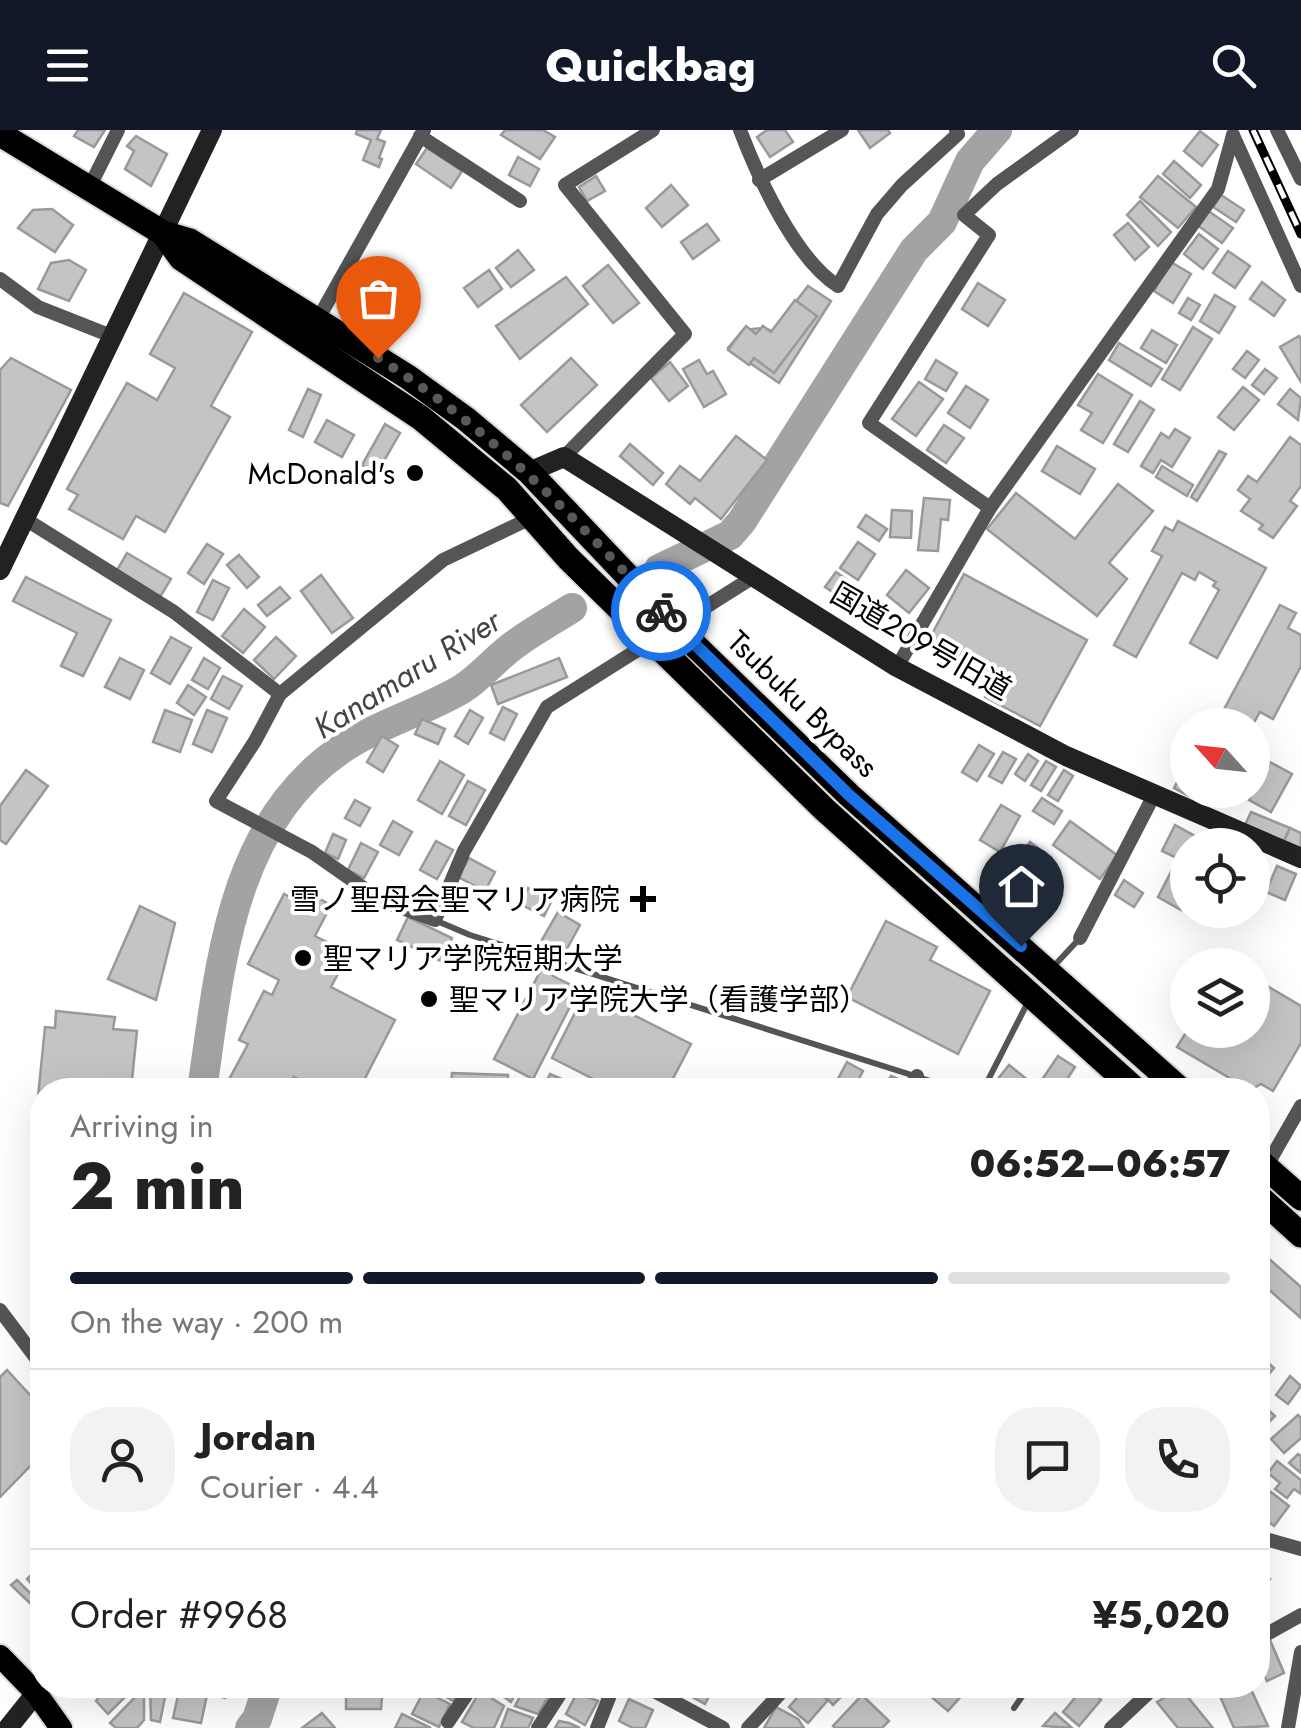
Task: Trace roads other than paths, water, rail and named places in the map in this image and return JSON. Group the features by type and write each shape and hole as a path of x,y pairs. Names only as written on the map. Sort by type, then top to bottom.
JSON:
{"highway":[{"path":"0,134 163,233"},
{"name":"Tsubuku Bypass","path":"163,233 190,241 408,377 466,419 529,472 676,627 849,795 1168,1078"},
{"name":"Tsubuku Bypass","path":"163,233 181,258 421,418 508,489 568,558 824,809 1122,1078"},
{"path":"1270,1176 1301,1198"},
{"path":"1270,1207 1301,1235"}],"main road":[{"path":"0,1656 30,1687"},
{"path":"40,1698 61,1728"}],"street":[{"path":"89,188 118,130"},
{"path":"0,570 212,130"},
{"path":"529,472 564,457 685,334 565,185 652,130"},
{"path":"740,130 759,180 814,266 838,286 877,214 902,184 958,134 956,130"},
{"path":"759,180 842,130"},
{"path":"990,508 869,423 989,235 964,215 997,184 1072,130"},
{"path":"1278,130 1301,180"},
{"path":"897,667 990,508 1218,189 1232,132"},
{"path":"1232,132 1301,286"},
{"path":"317,322 422,133 520,201"},
{"path":"0,280 38,307 114,337"},
{"name":"国道209号旧道","path":"564,457 897,667 1066,756 1301,858"},
{"path":"532,516 443,560 280,694 216,802 312,852 382,901 434,920 464,850 547,707 754,576"},
{"path":"25,520 174,612 280,694"},
{"path":"1080,938 1154,796"},
{"path":"1270,1156 1301,1106"},
{"path":"0,1310 30,1350"},
{"path":"1270,1540 1301,1549"},
{"path":"1270,1632 1301,1615"},
{"path":"1288,1728 1301,1652"},
{"path":"0,1724 8,1728 32,1698"},
{"path":"448,1722 464,1698"},
{"path":"538,1728 558,1698"},
{"path":"598,1728 609,1698"},
{"path":"667,1698 723,1728"},
{"path":"748,1728 776,1698"},
{"path":"1111,1728 1143,1698"}],"lane":[{"path":"434,920 898,1078"},
{"path":"990,1078 1030,998 1080,938"},
{"path":"1014,1708 1021,1698"}],"waterway":[{"name":"Kanamaru River","path":"659,569 730,535 742,521 914,250 942,222 970,161 997,130"},
{"name":"Kanamaru River","path":"204,1078 224,949 236,903 252,859 274,818 303,781 340,750 462,689 514,645 572,608"},
{"name":"Kanamaru River","path":"250,1728 264,1698"}],"railway":[{"path":"1253,130 1301,234"}],"place":[{"name":"McDonald's","path":"415,473"},
{"name":"雪ノ聖母会聖マリア病院","path":"643,899"},
{"name":"聖マリア学院短期大学","path":"303,958"},
{"name":"聖マリア学院大学（看護学部）","path":"429,999"}]}
